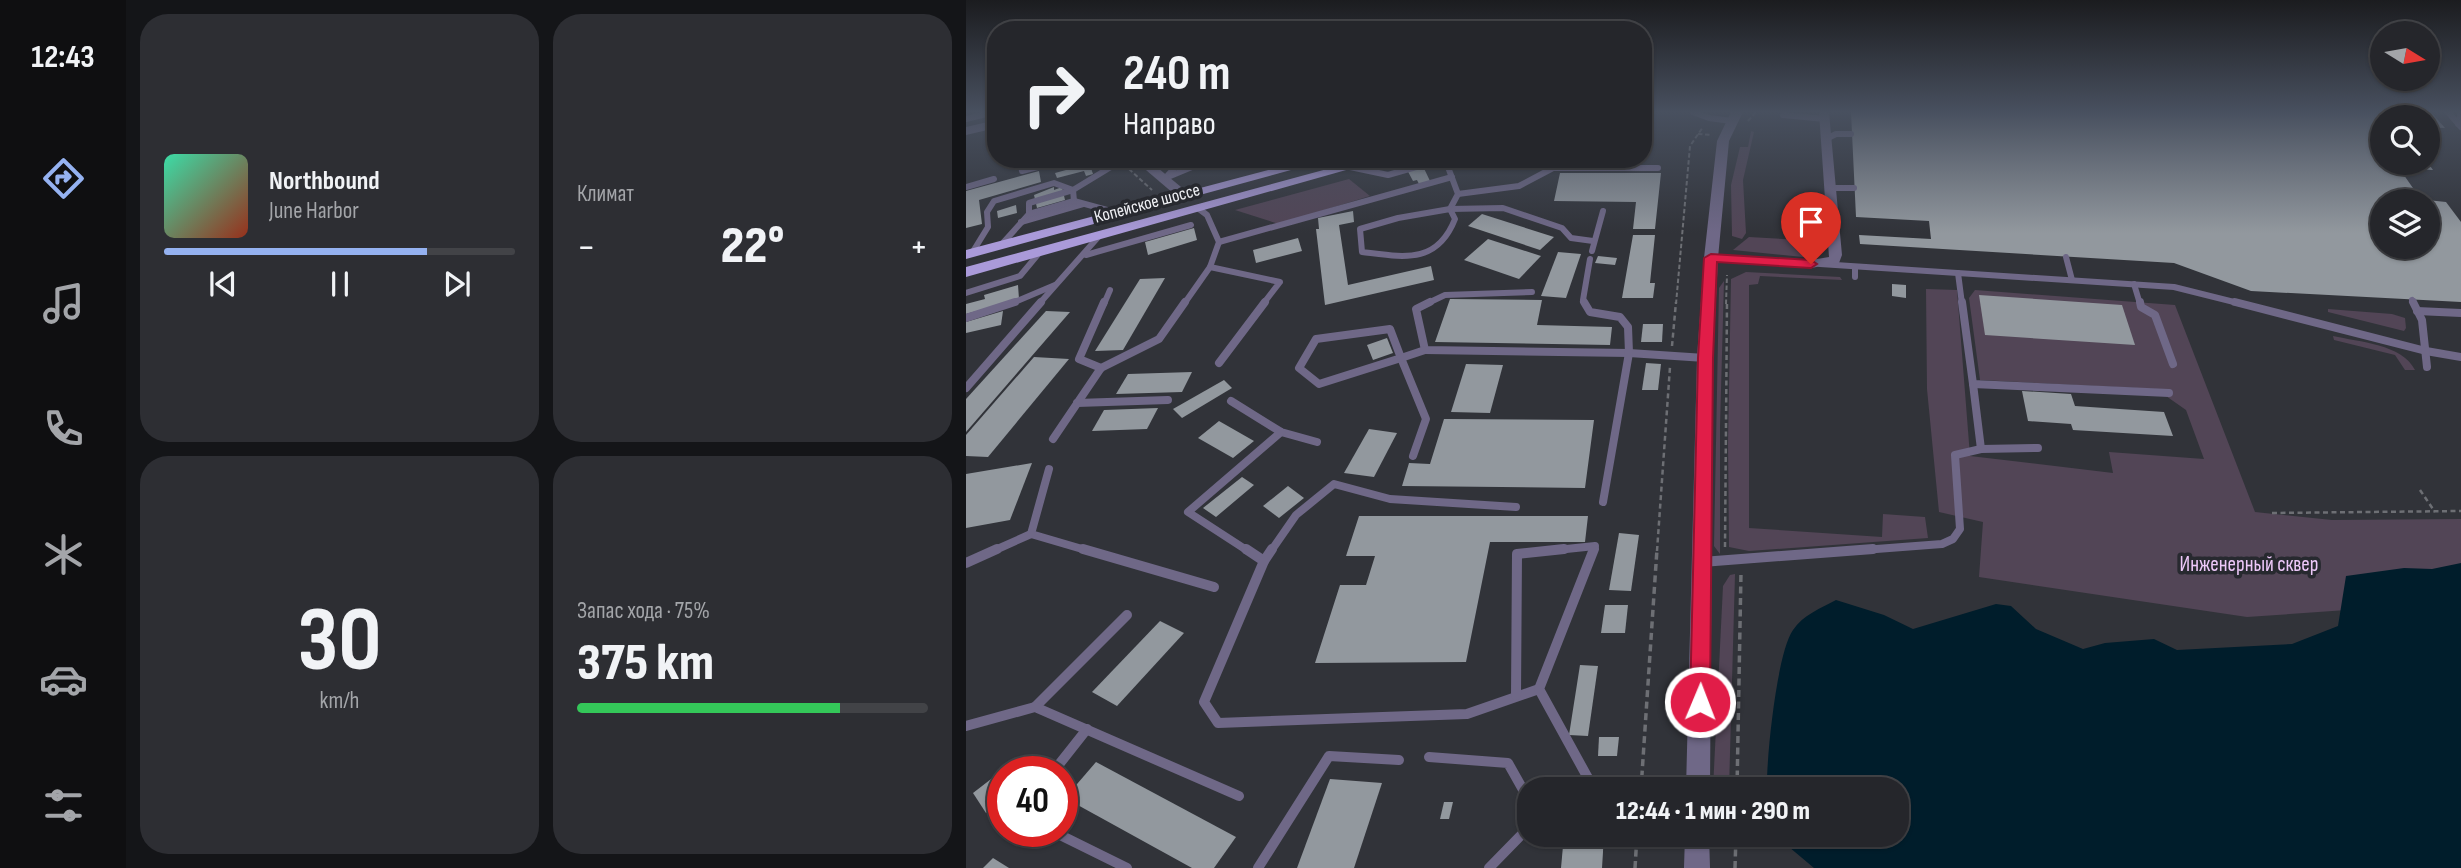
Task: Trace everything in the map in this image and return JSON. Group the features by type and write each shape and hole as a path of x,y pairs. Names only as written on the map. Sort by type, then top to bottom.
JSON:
{"main road":[{"name":"Копейское шоссе","path":"969,254 1284,168"},
{"name":"Копейское шоссе","path":"966,272 1346,168"},
{"path":"1185,196 1199,209"}],"street":[{"path":"1698,777 1705,358 1721,153"},
{"path":"1711,258 1811,264 1827,263 1836,255 1829,153"},
{"path":"1150,168 1185,196"},
{"path":"1697,868 1698,847"}],"lane":[{"path":"1029,214 1029,203 1073,190 1109,168"},
{"path":"1163,179 1174,168"},
{"path":"1163,179 1189,168"},
{"path":"1355,168 1388,175 1413,168"},
{"path":"1448,168 1458,194 1450,209"},
{"path":"1458,194 1519,186 1551,168"},
{"path":"1652,168 1658,168"},
{"path":"1219,242 1452,177"},
{"path":"966,187 994,179"},
{"path":"969,254 988,227 987,212 994,201 1054,183 1073,190"},
{"path":"1831,188 1854,188"},
{"path":"1073,190 1074,201"},
{"path":"1001,245 1029,214 1074,201 1118,214"},
{"path":"1021,222 1086,204"},
{"path":"1450,209 1455,219 1450,238 1429,254 1394,256 1362,252 1360,229 1398,218 1450,209 1503,208 1562,228 1571,238 1593,241"},
{"path":"1053,439 1101,368 1159,339 1210,267 1219,242 1207,215 1199,209"},
{"path":"1603,502 1629,353 1628,327 1620,317 1590,312 1583,300 1593,241 1604,211"},
{"path":"1085,256 1191,225"},
{"path":"966,388 1085,256 1100,235"},
{"path":"966,293 1020,276 1040,251"},
{"path":"2066,257 2072,280"},
{"path":"1811,264 2174,287 2426,351 2461,357"},
{"path":"1210,267 1280,282 1219,363"},
{"path":"1855,267 1855,277"},
{"path":"1958,273 1981,449"},
{"path":"966,318 1020,302 1061,282"},
{"path":"2134,284 2141,307 2155,315 2173,364"},
{"path":"1101,368 1079,359 1110,290"},
{"path":"1425,350 1416,309 1445,295 1532,292"},
{"path":"2202,294 2207,305"},
{"path":"2412,300 2422,320 2427,367"},
{"path":"2417,311 2461,313"},
{"path":"1413,456 1426,419 1402,359 1390,329 1316,339 1299,368 1319,384 1402,359 1425,350 1629,353 1705,358"},
{"path":"1973,384 2169,393"},
{"path":"1077,403 1168,400"},
{"path":"1231,401 1281,432 1317,442"},
{"path":"1264,561 1188,512 1281,432"},
{"path":"1702,562 1942,544 1953,539 1960,529 1955,455 1981,449 2038,448"},
{"path":"1031,534 1049,469"},
{"path":"1516,507 1390,499 1334,484 1296,515 1264,561 1204,702 1218,723 1467,714 1539,689"},
{"path":"966,563 1031,534 1214,587"},
{"path":"1516,695 1517,554 1595,546 1539,689"},
{"path":"966,726 1035,707 1127,615"},
{"path":"1539,689 1587,777"},
{"path":"1035,707 1239,796"},
{"path":"1066,756 1087,729"},
{"path":"1258,868 1329,756 1399,760"},
{"path":"1429,757 1508,762 1517,778"},
{"path":"1489,868 1517,839"},
{"path":"1078,844 1126,868"}],"path":[{"path":"1641,777 1671,356 1689,153"},
{"path":"1130,168 1152,190"},
{"path":"1727,275 1725,551 1741,560 1737,777"},
{"path":"2420,490 2435,512"},
{"path":"2272,513 2461,511"},
{"path":"1635,868 1636,847"},
{"path":"1735,868 1736,847"}],"green space":[{"path":"1739,153 1749,153 1743,180 1746,233 1742,239 1732,236 1731,185"},
{"path":"1349,179 1370,196 1279,224 1235,210"},
{"path":"1749,237 1819,241 1824,243 1824,249 1813,256 1803,257 1733,250"},
{"path":"1746,272 1840,277 1842,280 1760,276 1758,284 1749,285 1749,528 1882,537 1883,514 1925,517 1928,538 1749,551 1729,547 1731,279"},
{"path":"1724,281 1720,554 1714,546 1719,288"},
{"name":"Инженерный сквер","path":"1926,289 1957,290 1970,456 2113,473 2109,452 2204,459 2186,410 2156,389 1980,380 1969,298 1975,290 2175,305 2255,512 2332,520 2461,519 2461,602 2247,617 1979,577 1983,522 1939,512 1927,389"},
{"path":"2328,309 2392,314 2405,318 2406,328 2404,331 2328,312"},
{"path":"2333,336 2390,349 2409,361 2415,370 2405,370 2395,355 2334,340"},
{"path":"1735,574 1729,777 1714,777 1723,586 1730,575"}],"water":[{"path":"2461,563 2461,868 1814,868 1789,847 1909,847 1909,777 1767,777 1777,682 1787,642 1802,620 1836,600 1884,615 1913,629 1996,604 2011,606 2036,629 2083,649 2105,643 2154,639 2177,650 2292,644 2338,626 2346,576 2404,568 2432,569"}],"building":[{"path":"1853,153 2370,153 2370,175 2404,175 2414,189 2370,189 2370,259 2440,259 2440,201 2446,202 2461,222 2461,302 2251,291 2174,263 1860,244 1859,235 1931,239 1929,221 1856,217"},
{"path":"1073,168 1091,168 1093,174 1086,176 1084,171 1057,178 1055,173"},
{"path":"1406,168 1424,168 1430,181 1419,184 1417,180 1413,181"},
{"path":"1039,171 1041,182 979,200 982,224 966,228 966,191"},
{"path":"1560,173 1661,173 1655,229 1633,229 1636,202 1554,201"},
{"path":"1054,187 1054,190 1062,187 1065,200 1037,208 1034,195"},
{"path":"1016,205 1017,213 998,218 997,211"},
{"path":"1353,211 1354,222 1339,225 1348,285 1431,266 1434,280 1325,305 1316,229 1319,229 1318,218"},
{"path":"1482,214 1554,237 1540,250 1468,226"},
{"path":"1194,228 1197,240 1148,255 1145,242"},
{"path":"1633,235 1655,235 1650,283 1655,283 1653,298 1622,298"},
{"path":"1298,238 1302,251 1256,263 1253,250"},
{"path":"1488,239 1541,256 1519,279 1464,260"},
{"path":"1558,252 1581,254 1566,298 1541,296"},
{"path":"1598,256 1617,258 1615,265 1595,263"},
{"path":"1165,278 1123,350 1095,351 1140,279"},
{"path":"1892,284 1906,285 1906,298 1892,296"},
{"path":"1018,285 1019,299 966,314 966,304 985,299 984,295"},
{"path":"1979,295 2122,305 2135,345 1985,335"},
{"path":"1450,299 1542,300 1537,325 1612,327 1610,345 1435,342"},
{"path":"1003,311 1001,325 966,333 966,322"},
{"path":"1046,311 1070,312 966,432 966,399"},
{"path":"1643,324 1663,324 1662,342 1641,342"},
{"path":"1387,338 1393,353 1373,360 1367,345"},
{"path":"1034,357 1069,359 988,457 966,456 966,435"},
{"path":"1646,363 1661,364 1658,390 1642,390"},
{"path":"1466,364 1503,365 1490,413 1451,412"},
{"path":"1192,372 1182,392 1116,394 1128,374"},
{"path":"1224,380 1232,388 1182,418 1173,409"},
{"path":"2022,391 2071,394 2075,406 2164,412 2173,436 2073,430 2071,424 2028,421"},
{"path":"1158,408 1147,429 1092,431 1104,410"},
{"path":"1444,419 1594,420 1585,488 1402,486 1409,463 1430,464"},
{"path":"1219,421 1254,441 1233,458 1198,438"},
{"path":"1369,429 1397,433 1374,477 1344,473"},
{"path":"1032,463 1010,520 966,528 966,474"},
{"path":"1242,477 1254,485 1216,517 1203,508"},
{"path":"1288,486 1304,498 1279,518 1263,506"},
{"path":"1359,516 1588,516 1585,542 1490,542 1466,662 1315,663 1340,585 1366,585 1375,556 1346,556"},
{"path":"1619,533 1639,535 1631,591 1609,590"},
{"path":"1605,605 1628,605 1625,633 1601,633"},
{"path":"1160,621 1184,633 1117,706 1092,692"},
{"path":"1580,665 1598,666 1588,736 1569,735"},
{"path":"1599,737 1619,737 1617,756 1598,756"},
{"path":"1096,762 1236,837 1214,868 1192,868 1078,805 1078,783"},
{"path":"1330,779 1382,783 1354,868 1297,868"},
{"path":"987,782 986,813 973,793"},
{"path":"1444,802 1453,802 1449,819 1440,819"},
{"path":"1563,847 1603,847 1602,868 1561,868"},
{"path":"993,858 1009,868 983,868"}],"route":[{"path":"1700,702 1705,358 1711,258 1811,264"}]}
